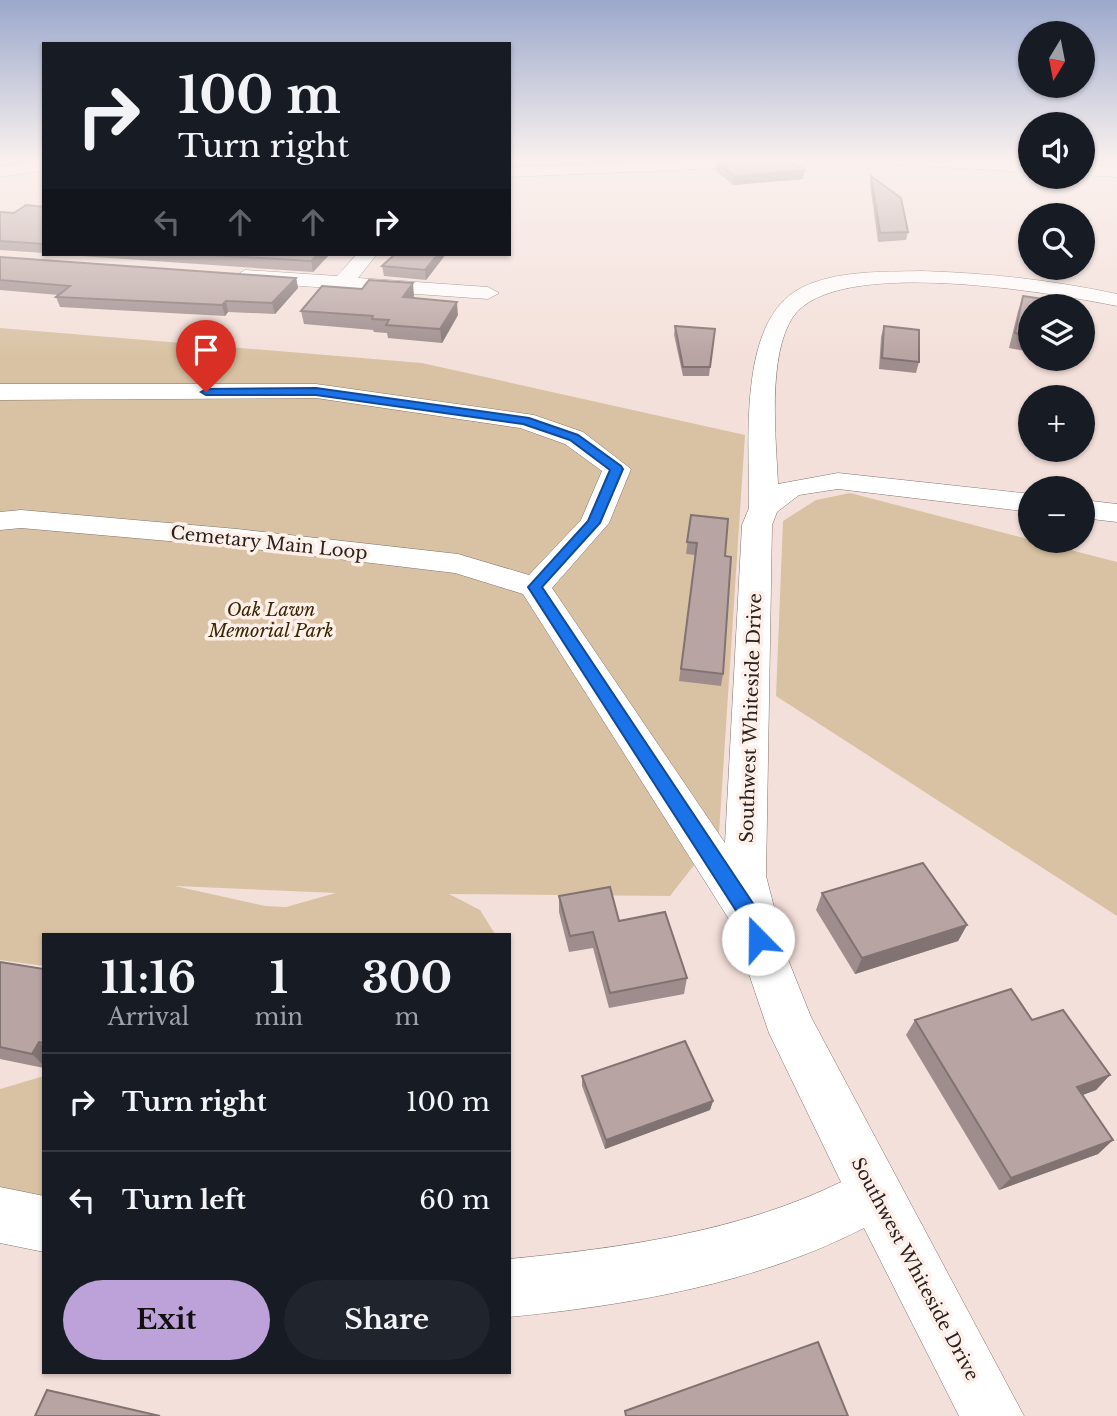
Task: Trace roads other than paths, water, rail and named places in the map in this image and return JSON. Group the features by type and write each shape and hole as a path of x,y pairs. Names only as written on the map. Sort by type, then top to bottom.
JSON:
{"street":[{"path":"342,284 365,256"},
{"path":"222,274 488,293"},
{"name":"Southwest Whiteside Drive","path":"992,1416 818,1086 771,984 751,917 745,876 757,525 764,508 765,410 772,338 784,314 806,293 849,281 916,278 1044,287 1117,300"},
{"path":"0,392 316,391 525,421 574,438 617,469 594,523 535,587 751,917"},
{"path":"764,508 791,488 838,481 1018,502"},
{"path":"1095,510 1117,513"},
{"name":"Cemetary Main Loop","path":"0,521 21,519 237,538 458,564 535,587"},
{"path":"511,1287 671,1264 794,1232 876,1193"},
{"path":"0,1215 42,1223"}],"park label":[{"name":"Oak Lawn Memorial Park","path":"271,620"}]}
